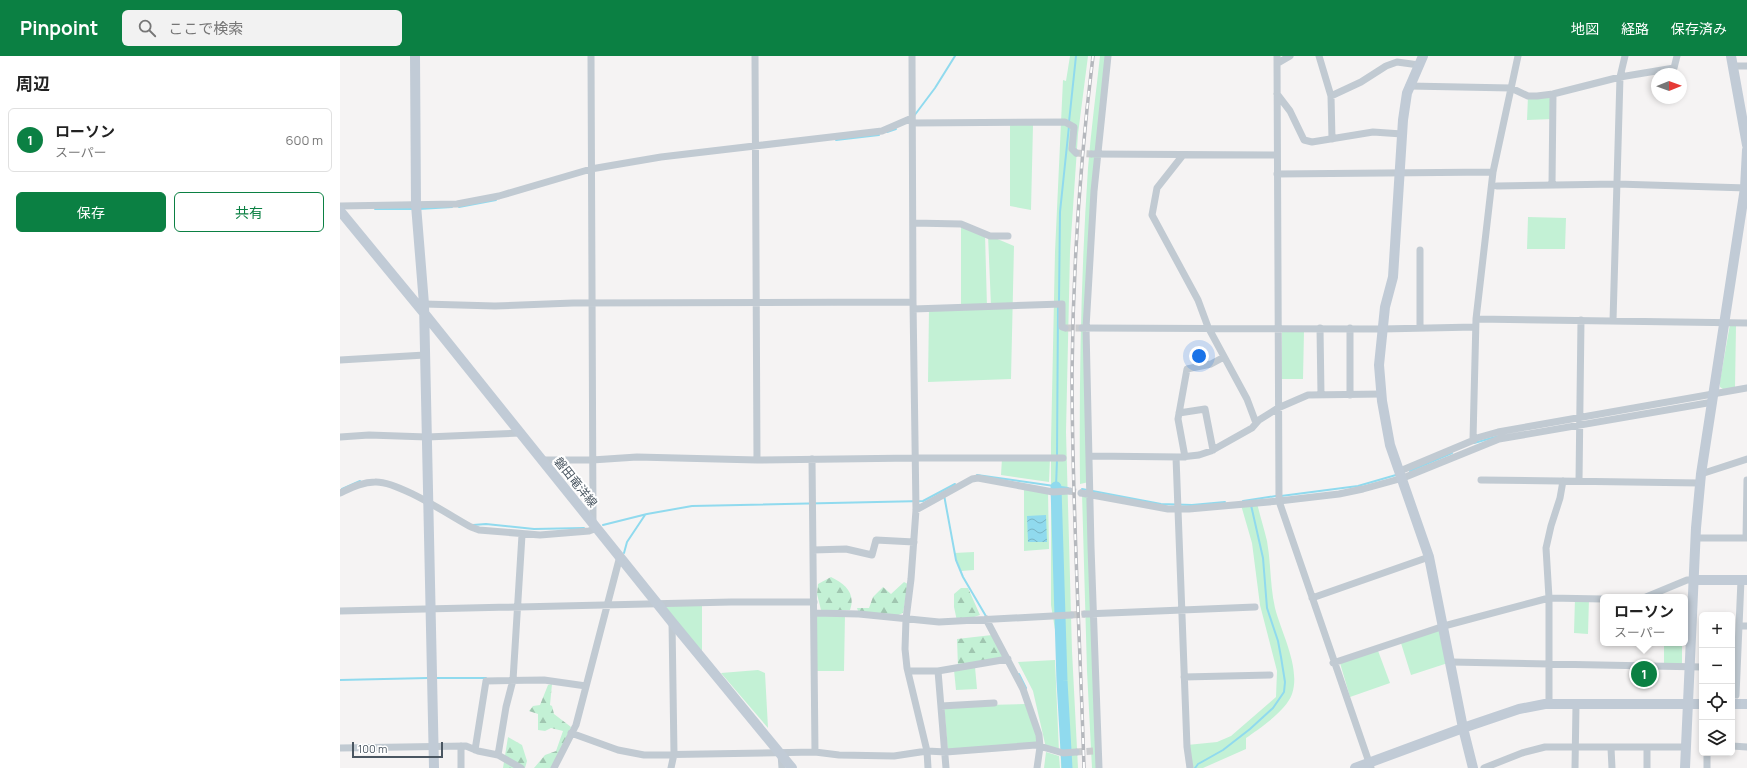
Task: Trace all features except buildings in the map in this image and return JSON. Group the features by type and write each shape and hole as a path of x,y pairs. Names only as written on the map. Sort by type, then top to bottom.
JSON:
{"street":[{"path":"415,56 416,205 424,308 434,768"},
{"path":"340,493 363,483 386,482 400,487 479,530 522,535 560,534 589,531 595,525 592,460 591,56"},
{"path":"755,56 758,303 757,460"},
{"path":"912,56 913,306 916,510 906,619 905,649 908,671 927,751 928,768"},
{"path":"1099,768 1095,751 1089,614 1089,456 1084,328 1094,191 1095,154 1108,56"},
{"path":"1290,56 1278,60 1277,93 1279,501 1370,765"},
{"path":"1319,56 1331,96 1332,139"},
{"path":"1474,439 1475,327 1493,172 1518,56"},
{"path":"1613,320 1620,77 1625,56"},
{"path":"1410,86 1511,88 1528,96 1553,94 1620,77 1674,68 1677,56"},
{"path":"1331,96 1361,82 1386,66 1397,62 1421,61 1407,93 1402,134 1393,277 1385,307 1379,365 1390,445 1429,557 1444,626 1463,728 1473,768"},
{"path":"1747,66 1732,61 1747,145"},
{"path":"1277,93 1290,111 1304,140 1312,142 1373,132 1402,134"},
{"path":"1552,184 1553,94"},
{"path":"340,206 442,206 476,201 591,169 661,157 882,131 912,120 1065,122 1074,127 1072,149 1076,153"},
{"path":"1685,768 1695,538 1701,479 1746,188 1747,150"},
{"path":"1095,154 1277,155"},
{"path":"1183,155 1157,188 1152,215 1198,300 1208,327 1246,399 1256,423"},
{"path":"1277,174 1493,172"},
{"path":"1497,186 1617,184 1746,188"},
{"name":"磐田竜洋線","path":"340,211 424,308 541,460 792,768"},
{"path":"913,223 961,224 990,236 1008,236"},
{"path":"1420,250 1420,328"},
{"path":"424,308 592,304 758,303 913,306 1062,304 1062,327 1065,328"},
{"path":"1476,319 1747,323"},
{"path":"1579,481 1580,320"},
{"path":"1084,328 1208,327 1382,329 1475,327"},
{"path":"1320,328 1321,394"},
{"path":"1350,328 1350,394"},
{"path":"340,360 425,355"},
{"path":"1184,457 1178,420 1187,369 1211,364 1224,357"},
{"path":"1081,493 1178,509 1207,508 1339,494 1401,475 1499,439 1579,425 1713,397 1747,388"},
{"path":"1089,456 1184,457 1198,455 1213,450 1252,428 1256,423 1278,408 1308,395 1382,394"},
{"path":"1401,475 1474,439 1498,432 1580,417 1713,397"},
{"path":"1179,413 1206,409 1213,450"},
{"path":"340,437 369,435 427,437 520,433"},
{"path":"541,460 592,460 636,457 757,460 1063,458"},
{"path":"1176,457 1187,747 1190,768"},
{"path":"812,459 815,752"},
{"path":"1481,480 1579,481 1701,479 1747,459"},
{"path":"916,510 972,479 978,478 1053,492 1070,491"},
{"path":"1695,538 1747,538 1747,480"},
{"path":"1549,704 1549,598 1546,548 1560,498 1563,481"},
{"path":"498,755 506,707 513,680 522,535"},
{"path":"813,550 846,549 872,555 876,540 914,542"},
{"path":"554,768 576,725 620,556"},
{"path":"1312,598 1429,557"},
{"path":"1653,594 1687,580 1744,580 1735,659"},
{"path":"1334,663 1444,626 1549,598 1600,599"},
{"path":"340,611 814,602"},
{"path":"1089,614 1255,607"},
{"path":"814,613 859,614 939,622 1071,615"},
{"path":"986,619 1023,689 1039,735 1040,746 1037,768"},
{"path":"671,768 674,754 672,622"},
{"path":"1739,626 1747,626"},
{"path":"908,671 938,671 1008,659"},
{"path":"1450,662 1699,667"},
{"path":"938,671 946,752 946,768"},
{"path":"1184,678 1270,675"},
{"path":"475,750 486,681 544,680 586,686"},
{"path":"1735,699 1747,704"},
{"path":"941,706 994,703"},
{"path":"1355,768 1370,765 1463,728 1519,709 1549,704 1699,704"},
{"path":"1574,768 1576,705"},
{"path":"571,733 625,751 644,755 769,752 781,754 815,752 839,755 894,756 927,751 946,752 1036,745 1062,753 1076,752"},
{"path":"461,746 461,768"},
{"path":"340,748 466,746 475,750 498,755 521,768"},
{"path":"1735,746 1747,746"},
{"path":"1484,768 1496,766 1522,753 1546,747 1686,748"},
{"path":"1611,748 1612,768"},
{"path":"1647,768 1648,748"},
{"path":"781,754 782,768"},
{"path":"1707,756 1707,768"}],"green space":[{"path":"1070,56 1088,56 1078,134 1070,252 1066,432 1072,651 1078,768 1061,768 1058,648 1051,605 1051,443 1055,252 1063,80 1066,81"},
{"path":"1100,56 1108,56 1086,327 1089,482 1080,484 1080,365 1082,286 1089,154"},
{"path":"1553,94 1553,119 1527,120 1528,96"},
{"path":"1010,125 1033,125 1031,210 1010,206"},
{"path":"1528,217 1566,218 1565,249 1527,249"},
{"path":"961,224 985,234 987,307 991,306 988,235 1014,246 1011,379 928,382 929,309 961,308"},
{"path":"1730,324 1736,326 1735,388 1723,389 1720,387 1720,381"},
{"path":"1282,328 1304,331 1303,379 1281,379"},
{"path":"1002,458 1050,458 1049,482 1001,475"},
{"path":"1024,486 1048,491 1049,549 1024,551"},
{"path":"1082,493 1089,494 1097,768 1092,768 1087,671"},
{"path":"1257,503 1267,541 1275,608 1292,662 1294,684 1292,694 1284,707 1278,713 1246,738 1246,749 1203,768 1191,768 1187,745 1217,742 1231,736 1276,697 1277,671 1260,605 1252,543 1241,505"},
{"path":"974,552 974,570 961,571 954,553"},
{"path":"831,577 845,586 848,590 852,599 850,610 821,610 817,594 818,584"},
{"path":"904,582 908,584 903,613 891,618 859,614 857,608 869,608 873,597 883,587 891,594"},
{"path":"961,588 968,588 980,615 957,621 954,607 954,594"},
{"path":"1575,598 1589,598 1588,634 1574,633"},
{"path":"702,603 702,652 665,607"},
{"path":"815,613 845,614 844,671 814,671"},
{"path":"1444,626 1451,662 1411,675 1400,640"},
{"path":"992,635 1005,659 958,667 957,639"},
{"path":"1664,646 1682,646 1682,667 1664,667"},
{"path":"1377,648 1390,683 1350,697 1340,663"},
{"path":"1055,660 1059,752 1046,748 1033,691 1018,662"},
{"path":"975,667 977,689 956,690 954,670"},
{"path":"758,670 765,673 768,728 721,673"},
{"path":"552,684 550,705 552,706 554,714 571,727 554,768 534,768 545,755 556,751 563,731 551,728 545,731 538,730 538,714 529,711 533,706 540,705 548,685"},
{"path":"1025,704 1040,744 948,752 944,706"},
{"path":"508,737 522,745 527,761 525,768 503,768"},
{"path":"1046,752 1059,756 1060,768 1044,768"}],"water":[{"path":"1046,515 1047,542 1028,542 1027,516"}],"waterway":[{"path":"914,116 935,88 955,56"},
{"path":"1069,122 1076,56"},
{"path":"1059,301 1060,212 1069,126"},
{"path":"887,132 896,129"},
{"path":"836,140 879,135"},
{"path":"459,207 496,200"},
{"path":"419,209 452,207"},
{"path":"375,209 413,209"},
{"path":"1057,455 1058,306"},
{"path":"1474,443 1499,436"},
{"path":"1410,471 1452,453"},
{"path":"1056,487 1057,460"},
{"path":"977,475 1068,488"},
{"path":"1281,496 1358,486 1396,475"},
{"path":"342,489 360,481"},
{"path":"603,525 647,514 692,506 923,501 955,484"},
{"path":"1056,487 1062,681 1067,768"},
{"path":"1082,489 1161,504 1192,505 1225,502"},
{"path":"944,495 956,560 963,577 987,618"},
{"path":"1243,501 1276,496"},
{"path":"1195,768 1198,764 1223,750 1250,729 1273,708 1284,692 1285,682 1281,657 1278,641 1267,608 1263,558 1251,505"},
{"path":"624,553 627,542 645,515"},
{"path":"473,525 486,524 534,529 584,528"},
{"path":"1019,674 1026,688"},
{"path":"340,680 428,678"},
{"path":"434,678 486,678"}],"tunnel":[{"path":"1076,153 1092,154"},
{"path":"1065,328 1082,328"},
{"path":"1069,491 1081,493"},
{"path":"1071,615 1085,614"},
{"path":"1076,752 1093,751"}],"railway":[{"path":"1084,768 1075,522 1072,374 1078,215 1084,136 1093,56"}],"place":[{"name":"ローソン","path":"1644,674"}]}
